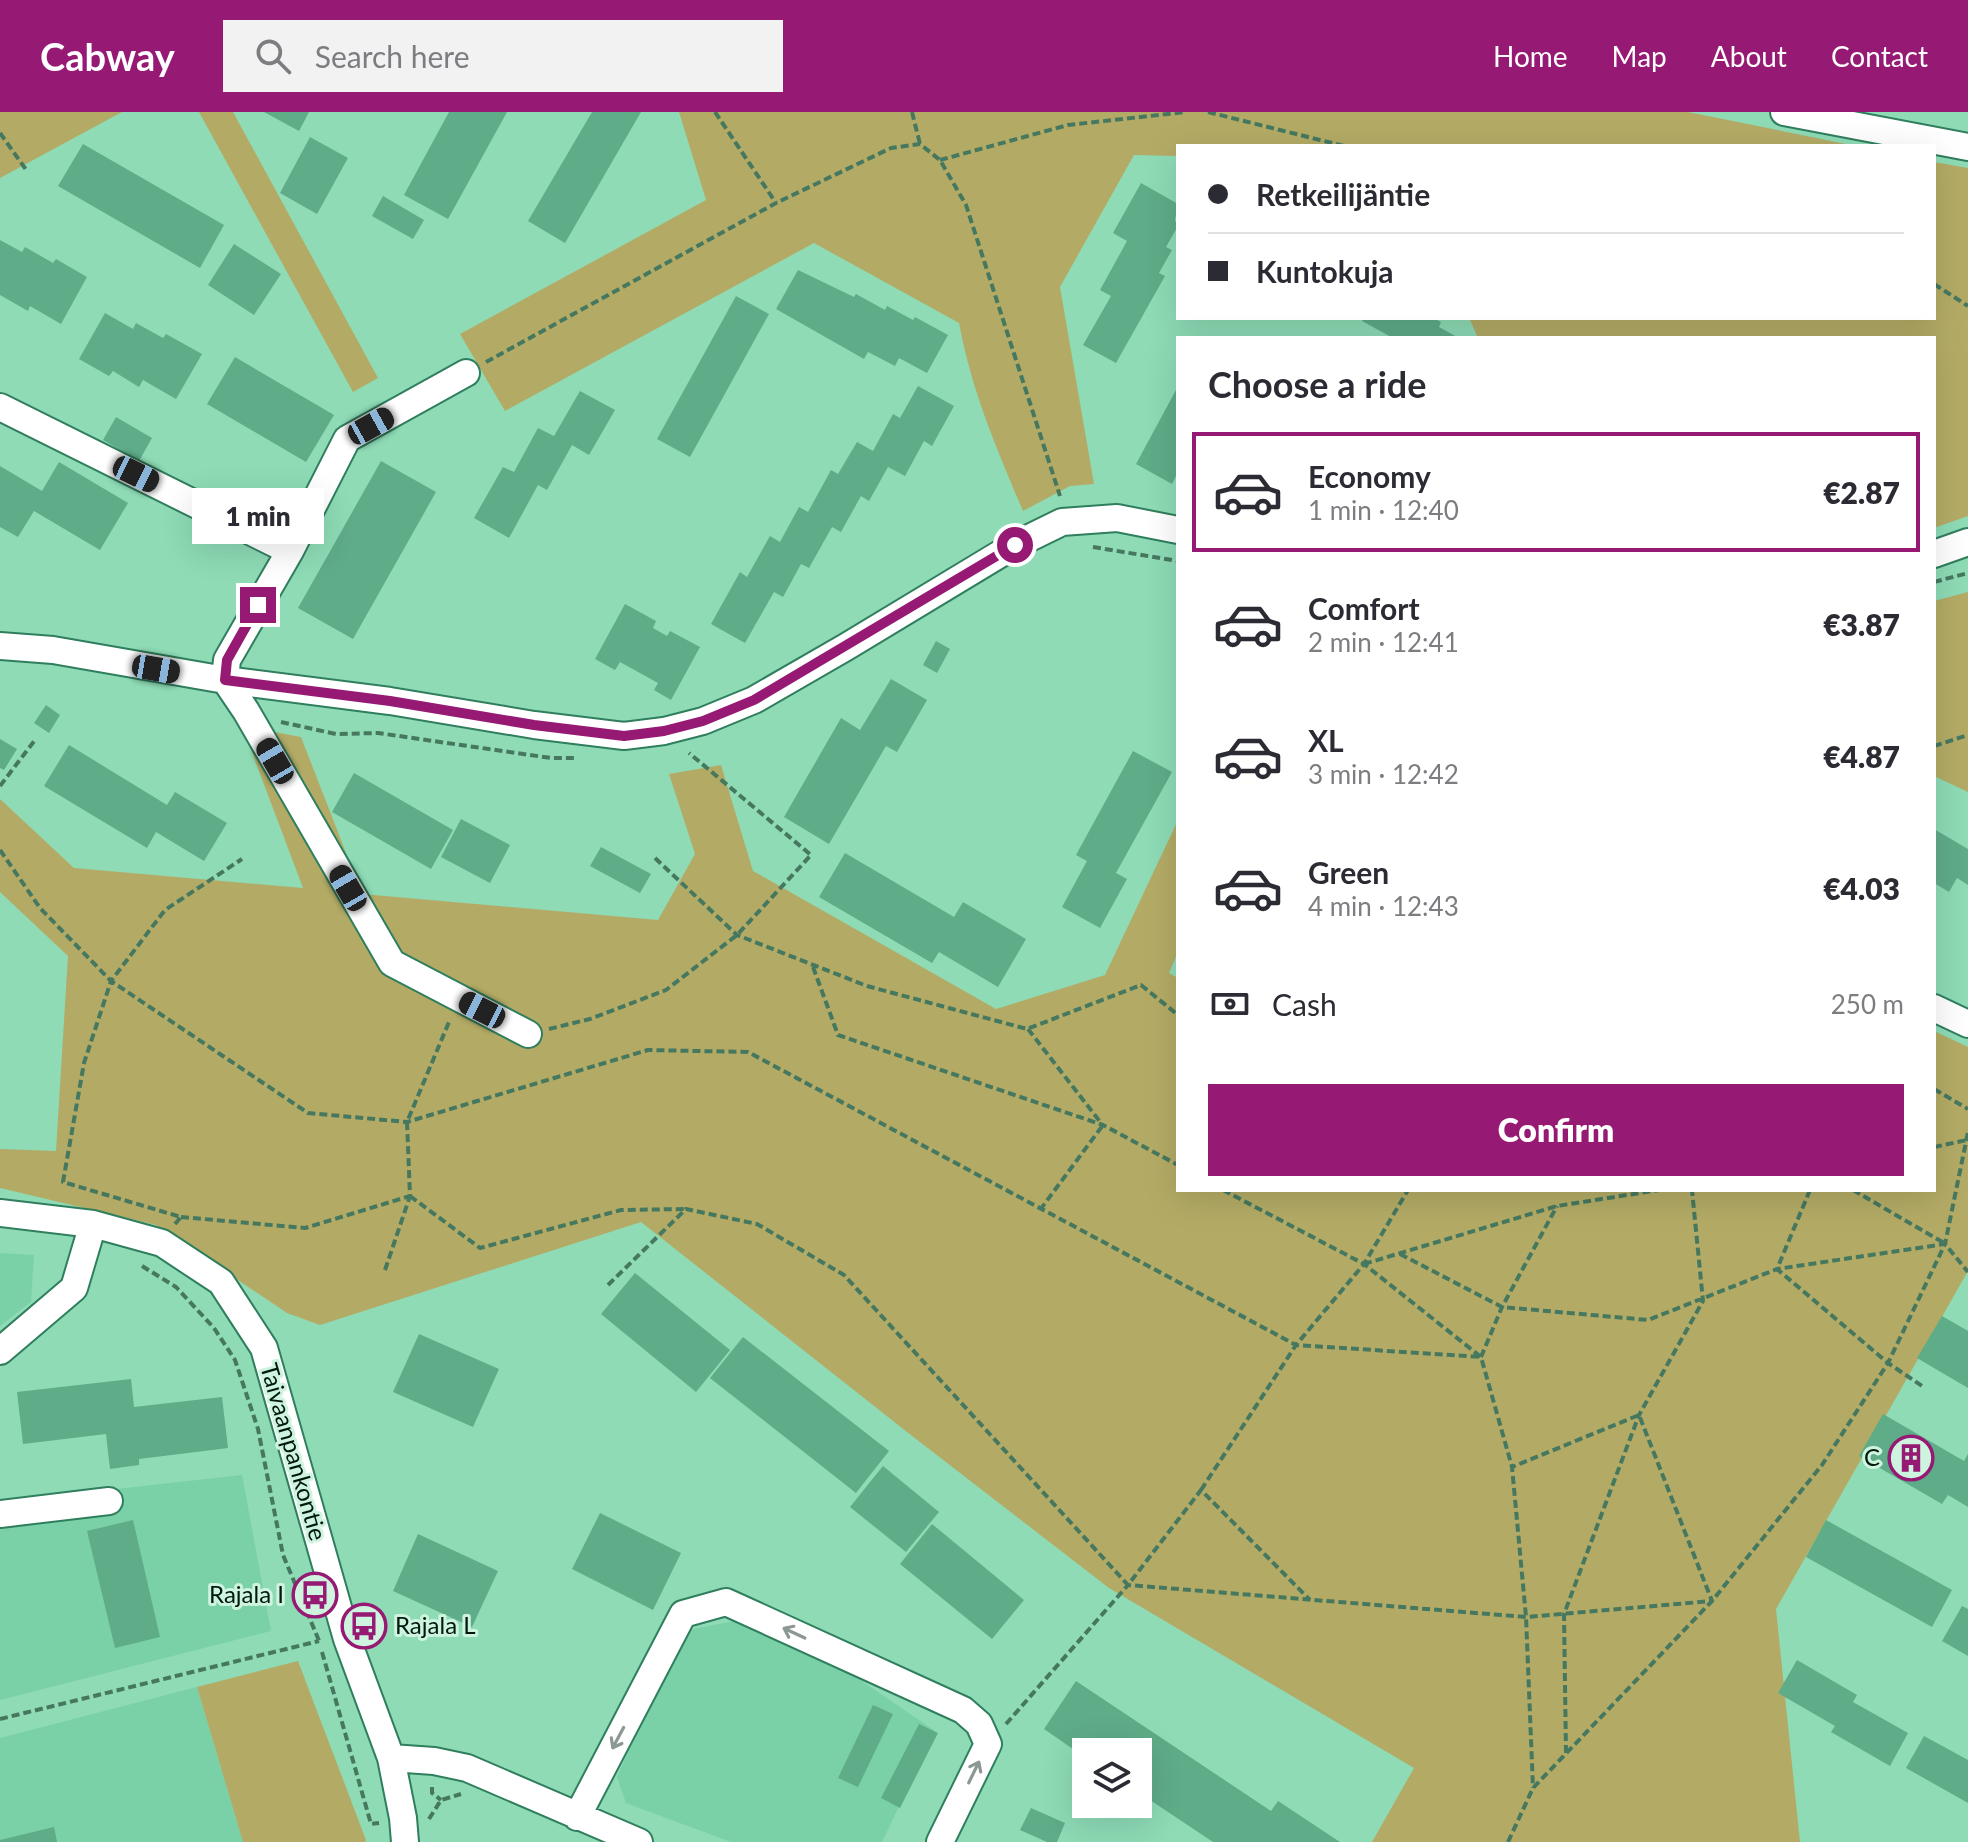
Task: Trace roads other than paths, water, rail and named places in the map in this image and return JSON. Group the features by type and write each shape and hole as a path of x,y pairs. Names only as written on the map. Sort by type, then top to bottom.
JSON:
{"street":[{"path":"1784,112 1968,147"},
{"path":"466,373 347,439 290,551 227,660 225,680 392,963 528,1034"},
{"path":"0,407 290,551"},
{"path":"0,646 53,650 225,680 624,736 664,731 703,721 754,700 1015,545 1062,522 1117,518 1176,530"},
{"path":"1936,553 1968,542"},
{"path":"1936,1009 1968,1024"},
{"name":"Taivaanpankontie","path":"0,1213 93,1224 162,1243 221,1282 264,1348 347,1639 391,1758 405,1842"},
{"path":"0,1351 74,1288 93,1224"},
{"path":"0,1514 109,1501"},
{"path":"577,1817 683,1614 726,1602 963,1710 979,1724 988,1744 940,1842"},
{"path":"391,1758 434,1761 467,1768 639,1842"}],"place":[{"name":"C","path":"1911,1458"},
{"name":"Rajala I","path":"315,1595"},
{"name":"Rajala L","path":"364,1626"}]}
